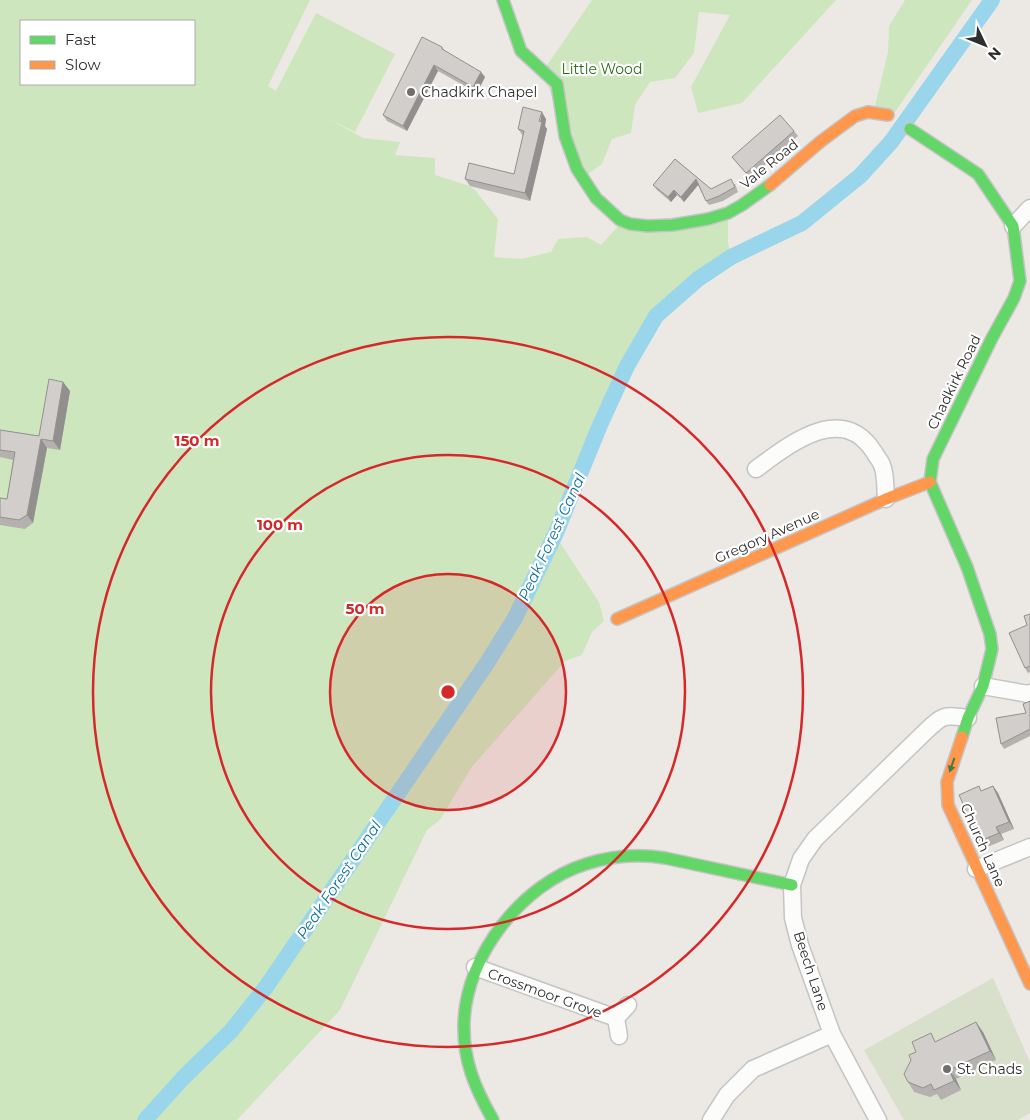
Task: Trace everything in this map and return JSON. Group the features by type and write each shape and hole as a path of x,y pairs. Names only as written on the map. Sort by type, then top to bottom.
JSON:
{"street":[{"name":"Vale Road","path":"503,0 521,51 557,84 560,114 567,145 581,179 600,203 622,222 649,227 692,223 728,213 760,194 822,140 845,123 862,113 882,112 888,116"},
{"name":"Chadkirk Road","path":"910,129 978,174 1013,226 1020,281 1014,298 992,338 933,459 930,482"},
{"path":"1013,226 1030,208"},
{"path":"756,469 805,436 828,428 850,430 867,441 882,465 886,499"},
{"path":"930,482 967,566 990,634 992,649 983,686 1030,693"},
{"name":"Gregory Avenue","path":"617,619 886,499 930,482"},
{"name":"Church Lane","path":"983,686 968,718 946,782 948,805 1030,984"},
{"name":"Beech Lane","path":"878,1120 832,1034 800,945 793,918 792,885 801,859 815,839 939,718 948,715 968,718"},
{"path":"976,869 1030,847"},
{"path":"493,1120 476,1087 464,1045 466,998 475,967 490,941 506,918 528,898 553,880 575,868 600,860 647,856 792,885"},
{"name":"Crossmoor Grove","path":"475,967 616,1018"},
{"path":"619,1036 616,1018 628,1005"},
{"path":"711,1120 727,1096 753,1069 832,1034"}],"green space":[{"path":"0,0 310,0 268,86 276,91 316,13 395,54 355,132 329,119 363,138 400,142 395,155 435,158 435,175 470,186 475,190 498,219 494,257 521,259 551,252 558,239 587,237 601,245 622,222 728,213 728,243 731,257 683,291 651,322 626,367 555,535 599,602 604,621 592,632 582,655 565,661 471,768 440,820 427,830 340,1010 237,1120 0,1120"},
{"name":"Little Wood","path":"592,0 836,0 742,103 698,113 691,87 730,15 699,12 694,53 675,78 650,82 635,105 631,133 612,139 602,164 581,179 543,71"},
{"path":"905,0 972,0 895,112 875,106 888,52 889,26"},
{"name":"St. Chads","path":"993,978 1030,1062 1030,1113 1018,1120 904,1120 864,1050"}],"building":[{"path":"422,37 442,47 442,49 481,72 473,87 434,65 403,126 383,115"},
{"path":"523,107 542,112 539,121 542,122 525,193 465,179 469,163 514,174 524,131 518,129"},
{"path":"780,115 794,131 746,173 732,157"},
{"path":"675,159 711,189 731,179 735,187 706,201 696,179 681,197 674,190 668,197 653,185"},
{"path":"49,379 63,382 53,441 41,439 27,515 19,520 0,517 0,498 7,499 15,452 0,450 0,430 39,436"},
{"path":"1030,614 1030,666 1025,668 1009,633 1027,625 1024,616"},
{"path":"1030,701 1030,729 1001,744 996,718 1026,713 1023,704"},
{"path":"979,786 981,791 993,786 1009,822 996,827 999,833 980,841 959,795"},
{"name":"St. Chads","path":"976,1022 990,1051 949,1070 954,1081 934,1090 931,1084 923,1088 908,1082 904,1074 911,1060 909,1055 916,1052 912,1042 931,1033 935,1042"}],"waterway":[{"name":"Peak Forest Canal","path":"145,1120 183,1078 231,1031 266,987 487,663 515,618 555,535 600,425 627,366 656,316 698,279 731,257 802,223 860,176 891,142 992,0"}],"traffic: fast":[{"path":"503,0 521,51 557,84 565,136 577,169 596,198 620,220 630,224 648,226 673,225 708,219 728,213 770,185"},
{"path":"910,129 978,174 1013,226 1020,281 1014,298 992,338 933,459 930,482 967,567 990,634 992,649 983,686 968,718 962,737"},
{"path":"493,1120 471,1074 468,1062 464,1037 467,997 475,972 487,948 520,905 540,888 562,874 586,864 605,859 636,856 665,858 792,885"}],"traffic: slow":[{"path":"770,185 820,142 855,116 868,112 888,115"},
{"path":"617,619 886,499 930,482"},
{"path":"962,737 947,782 948,805 1030,984"}],"place":[{"name":"Chadkirk Chapel","path":"411,92"},
{"name":"St. Chads","path":"947,1069"}]}
